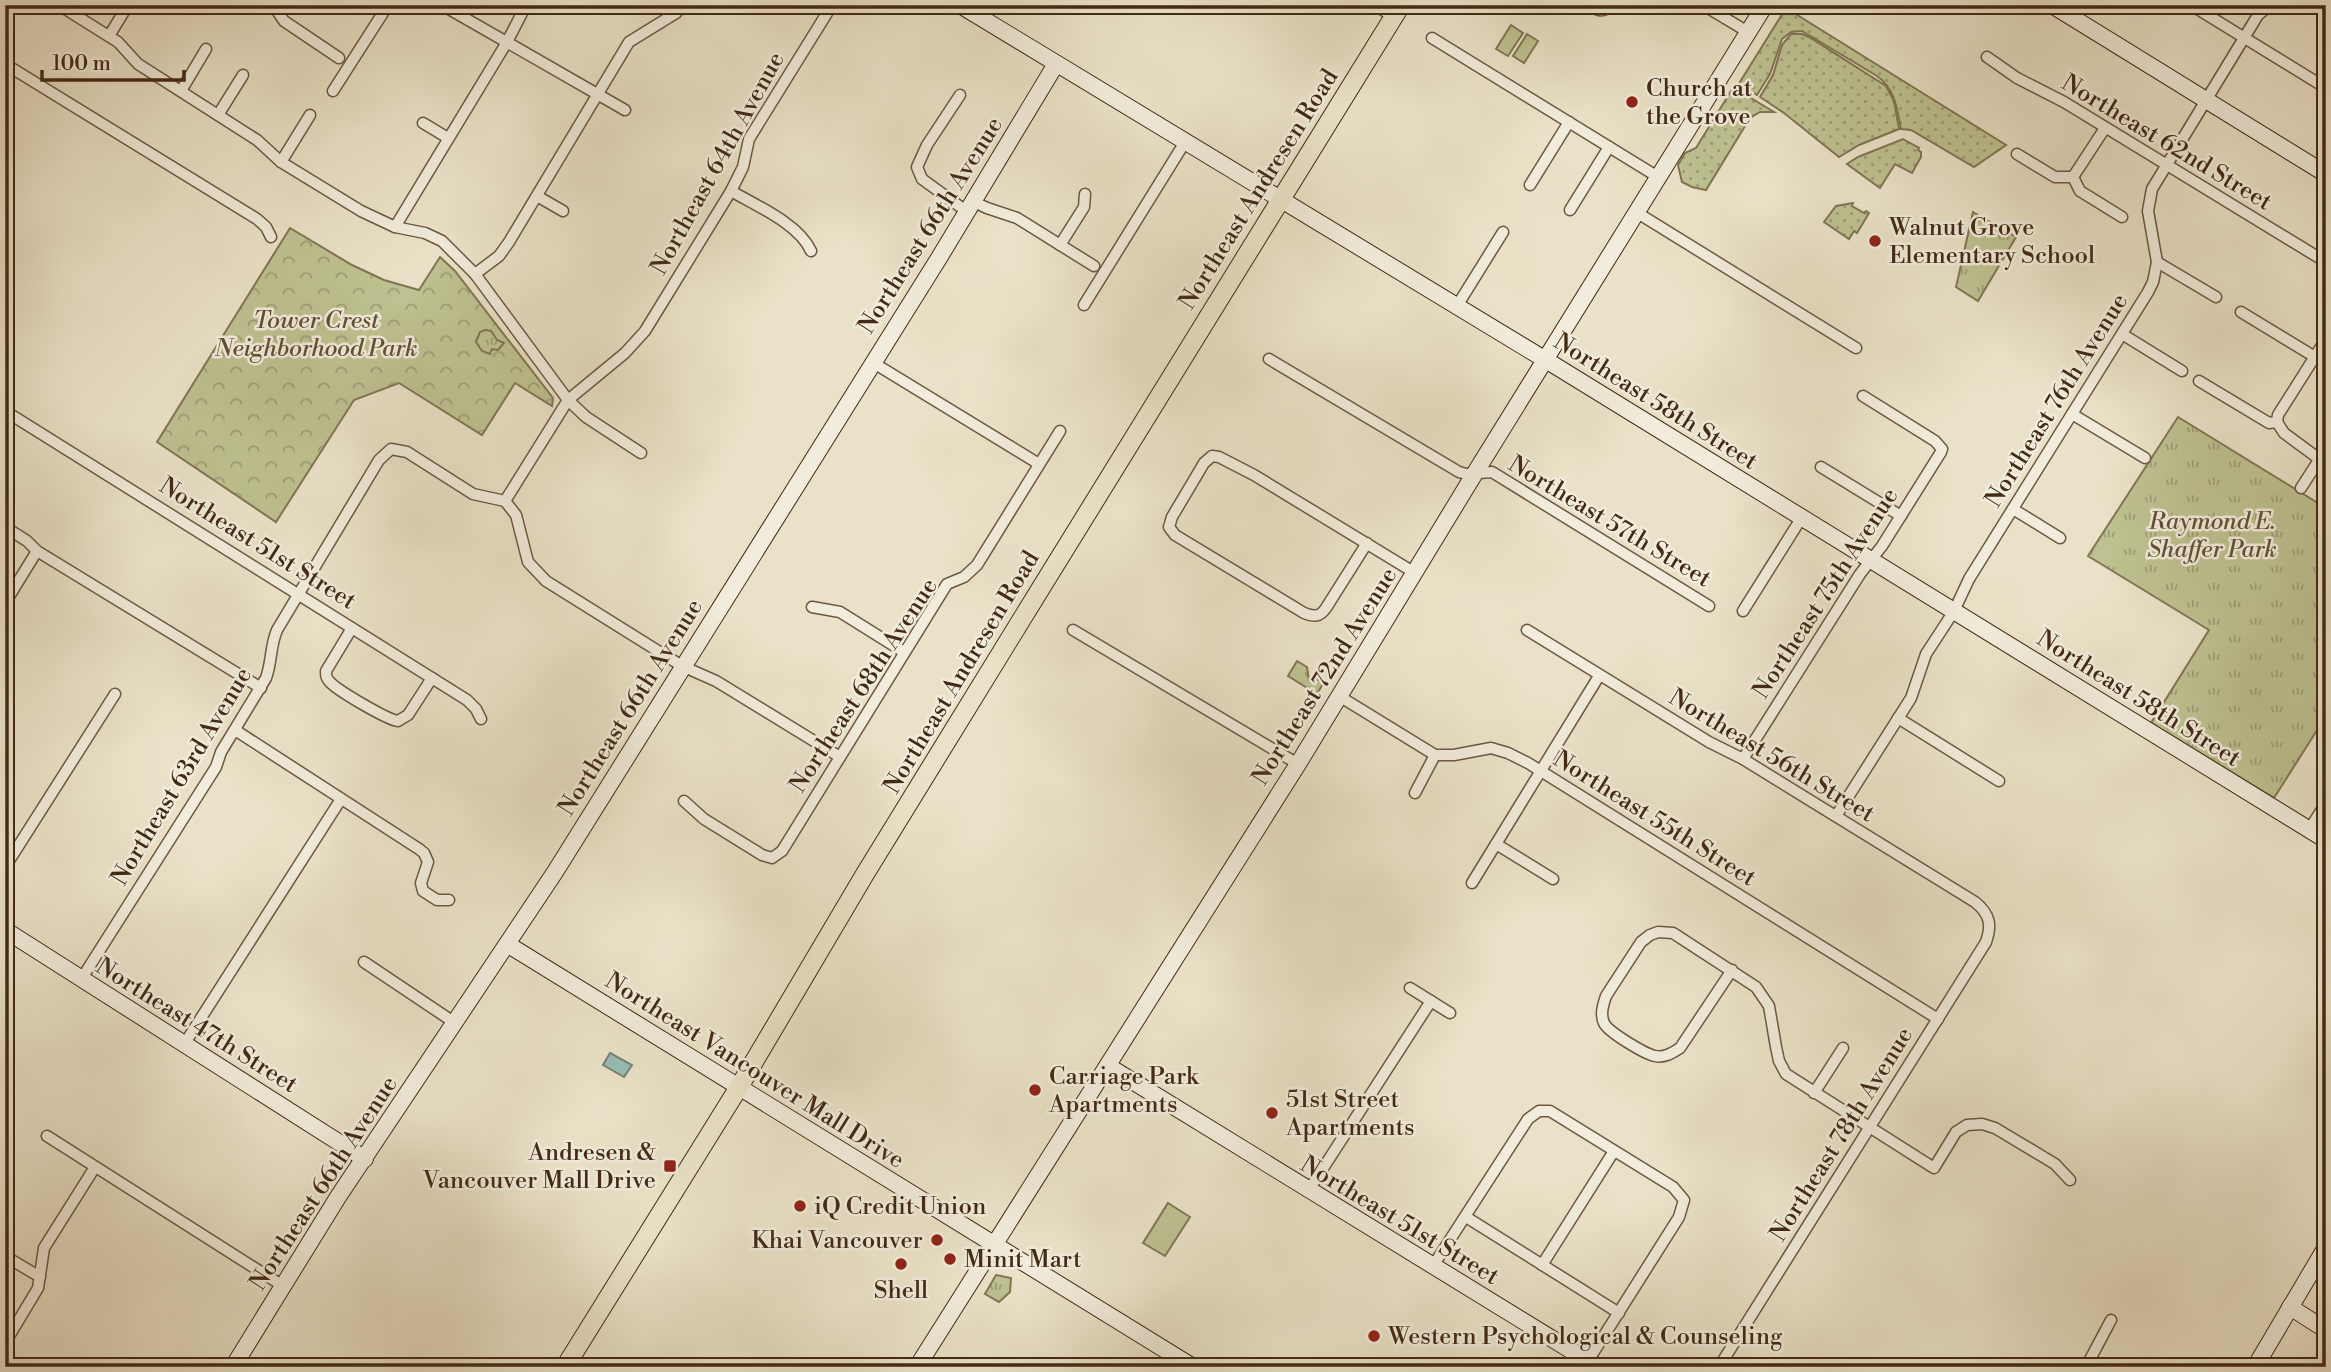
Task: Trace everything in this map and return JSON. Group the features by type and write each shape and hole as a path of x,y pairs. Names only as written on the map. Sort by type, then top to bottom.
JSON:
{"main road":[{"name":"Northeast Andresen Road","path":"565,1367 1397,11"}],"street":[{"path":"59,5 109,36 138,64 257,140 281,162 360,211 395,227 425,233 442,241 475,274 568,400 586,418 641,453"},
{"path":"109,36 128,5"},
{"path":"273,5 284,21 338,58"},
{"path":"333,91 388,5"},
{"path":"442,5 625,110"},
{"path":"395,227 507,42 523,11 523,5"},
{"path":"475,274 499,256 629,43 676,13 682,5"},
{"name":"Northeast 64th Avenue","path":"505,501 568,400 625,353 645,331 731,191 743,167 749,139 832,5"},
{"name":"Northeast 58th Street","path":"960,5 1545,359 2326,840"},
{"path":"1375,5 1397,11"},
{"path":"1589,5 1599,11 1609,8"},
{"path":"1703,5 1748,32"},
{"name":"Northeast 72nd Avenue","path":"917,1367 1298,764 1765,5"},
{"path":"2052,5 2326,174"},
{"path":"2191,5 2326,88"},
{"name":"Northeast 76th Avenue","path":"1836,816 1911,698 1926,654 1954,611 1969,579 2148,292 2157,262 2148,211 2152,189 2258,15 2275,5"},
{"path":"1432,38 1658,177"},
{"path":"181,91 206,49"},
{"name":"Northeast 62nd Street","path":"1987,57 2017,78 2064,102 2326,262"},
{"path":"5,64 257,219 266,227 271,237"},
{"name":"Northeast 66th Avenue","path":"233,1367 338,1197 555,872 1056,64"},
{"path":"218,115 243,75"},
{"path":"960,95 927,145 917,167 921,177 969,206 987,208 1017,218 1094,266"},
{"path":"281,162 310,115"},
{"path":"423,122 448,138"},
{"path":"1531,185 1569,122"},
{"path":"2073,177 2105,128"},
{"path":"1084,305 1185,142"},
{"path":"1570,210 1609,147"},
{"path":"2017,154 2055,177 2073,177"},
{"path":"2073,177 2080,191 2122,217"},
{"path":"731,191 794,229 803,237 811,251"},
{"path":"1060,245 1084,207 1085,194"},
{"path":"537,195 563,211"},
{"path":"1636,212 1856,348"},
{"path":"1457,306 1503,232"},
{"path":"2157,262 2216,298"},
{"path":"2241,312 2315,357"},
{"path":"2122,334 2182,371"},
{"path":"2301,488 2324,457 2284,433 2277,422 2278,415 2326,340"},
{"name":"Northeast 57th Street","path":"1269,359 1459,472 1492,472 1709,606"},
{"path":"872,362 1040,464"},
{"path":"2199,381 2269,423 2277,422"},
{"name":"Northeast 75th Avenue","path":"1743,759 1942,449 1935,440 1863,396"},
{"name":"Northeast 51st Street","path":"5,411 432,678 472,704 481,719"},
{"path":"2072,414 2144,458"},
{"name":"Northeast 68th Avenue","path":"684,801 704,819 762,855 772,858 782,851 947,584 964,577 976,565 1060,431"},
{"name":"Northeast 63rd Avenue","path":"82,978 213,771 221,752 261,688 270,669 273,638 379,460 391,449 407,452 472,494 505,501"},
{"path":"1367,543 1326,608 1318,616 1304,613 1175,535 1169,527 1178,506 1205,463 1212,456 1219,457 1254,475 1367,543 1415,573"},
{"path":"1821,467 1901,516"},
{"path":"505,501 516,515 528,562 546,581 682,666 716,681 840,757"},
{"path":"2013,509 2060,538"},
{"path":"1743,611 1802,517"},
{"path":"5,527 37,551 261,688"},
{"path":"5,603 37,551"},
{"path":"812,607 840,612 904,652"},
{"path":"352,628 326,671 332,684 387,718 398,721 408,715 432,678"},
{"path":"1073,629 1298,764"},
{"name":"Northeast 56th Street","path":"1527,631 1976,902 1984,909 1990,921"},
{"path":"1472,883 1599,676"},
{"path":"5,867 115,694"},
{"path":"1339,695 1435,755 1415,793"},
{"path":"1898,719 1999,781"},
{"path":"234,730 424,853 428,862 421,883 423,891 437,900 449,900"},
{"name":"Northeast 55th Street","path":"1435,755 1454,755 1491,748 1508,752 1938,1019"},
{"path":"185,1043 341,799"},
{"path":"2309,830 2326,803"},
{"path":"1496,844 1553,879"},
{"name":"Northeast 78th Avenue","path":"1719,1367 1986,942 1990,921"},
{"name":"Northeast 47th Street","path":"5,930 365,1158"},
{"path":"1732,970 1680,1048 1669,1055 1655,1057 1642,1051 1608,1029 1603,1021 1606,996 1641,942 1658,932 1673,933 1732,970 1756,987 1769,1006 1777,1054 1786,1074 1934,1168 1956,1132 1967,1125 1982,1124 1995,1128 2055,1164 2070,1180"},
{"name":"Northeast Vancouver Mall Drive","path":"508,944 1193,1367"},
{"path":"364,962 456,1023"},
{"path":"1410,988 1450,1013"},
{"path":"1309,1190 1430,1001"},
{"path":"1814,1093 1843,1048"},
{"name":"Northeast 51st Street","path":"1108,1066 1593,1364"},
{"path":"1433,1266 1528,1119 1539,1111 1550,1111 1673,1187 1684,1200 1679,1217 1619,1312 1593,1364"},
{"path":"47,1136 283,1286"},
{"path":"1542,1265 1614,1151"},
{"path":"5,1343 38,1288 44,1248 95,1167"},
{"path":"1466,1217 1619,1312"},
{"path":"2255,1367 2326,1247"},
{"path":"5,1255 40,1277"},
{"path":"2290,1307 2326,1330"},
{"path":"2085,1367 2111,1320"}],"green space":[{"path":"1786,8 2006,145 1974,167 1911,130 1901,129 1894,100 1883,81 1802,31 1791,32 1782,39 1770,74 1757,95 1738,85"},
{"path":"1511,25 1523,33 1508,56 1496,49"},
{"path":"1527,34 1538,41 1524,63 1513,56"},
{"path":"1791,34 1809,37 1886,86 1894,101 1899,129 1859,145 1839,157 1760,97 1773,75 1782,45"},
{"path":"1736,89 1774,112 1760,112 1750,118 1706,190 1682,182 1678,165 1685,153 1696,148 1731,91"},
{"path":"1903,139 1919,148 1921,157 1912,173 1895,164 1880,188 1847,164 1858,157"},
{"path":"1853,203 1852,206 1869,213 1857,233 1854,231 1849,239 1824,222 1836,206"},
{"path":"1973,212 2016,237 1978,301 1956,287"},
{"name":"Tower Crest Neighborhood Park","path":"290,228 352,265 384,280 419,290 440,257 455,271 553,398 552,406 515,383 482,435 399,383 354,400 276,522 157,442"},
{"path":"491,331 497,340 504,343 498,350 492,349 490,354 482,351 476,342 480,332"},
{"name":"Raymond E. Shaffer Park","path":"2178,417 2326,508 2326,716 2274,798 2151,723 2209,630 2088,556"},
{"path":"1297,661 1307,667 1309,680 1324,682 1317,694 1288,676"},
{"path":"1168,1203 1190,1217 1165,1256 1143,1243"},
{"path":"996,1275 1011,1278 1010,1292 999,1302 985,1294"}],"water":[{"path":"610,1053 632,1065 624,1077 603,1065"}],"place":[{"name":"Church at the Grove","path":"1632,102"},
{"name":"Walnut Grove Elementary School","path":"1875,241"},
{"name":"Carriage Park Apartments","path":"1035,1090"},
{"name":"51st Street Apartments","path":"1272,1113"},
{"name":"Andresen & Vancouver Mall Drive","path":"670,1166"},
{"name":"iQ Credit Union","path":"800,1206"},
{"name":"Khai Vancouver","path":"937,1240"},
{"name":"Minit Mart","path":"950,1259"},
{"name":"Shell","path":"901,1264"},
{"name":"Western Psychological & Counseling","path":"1374,1336"}]}
